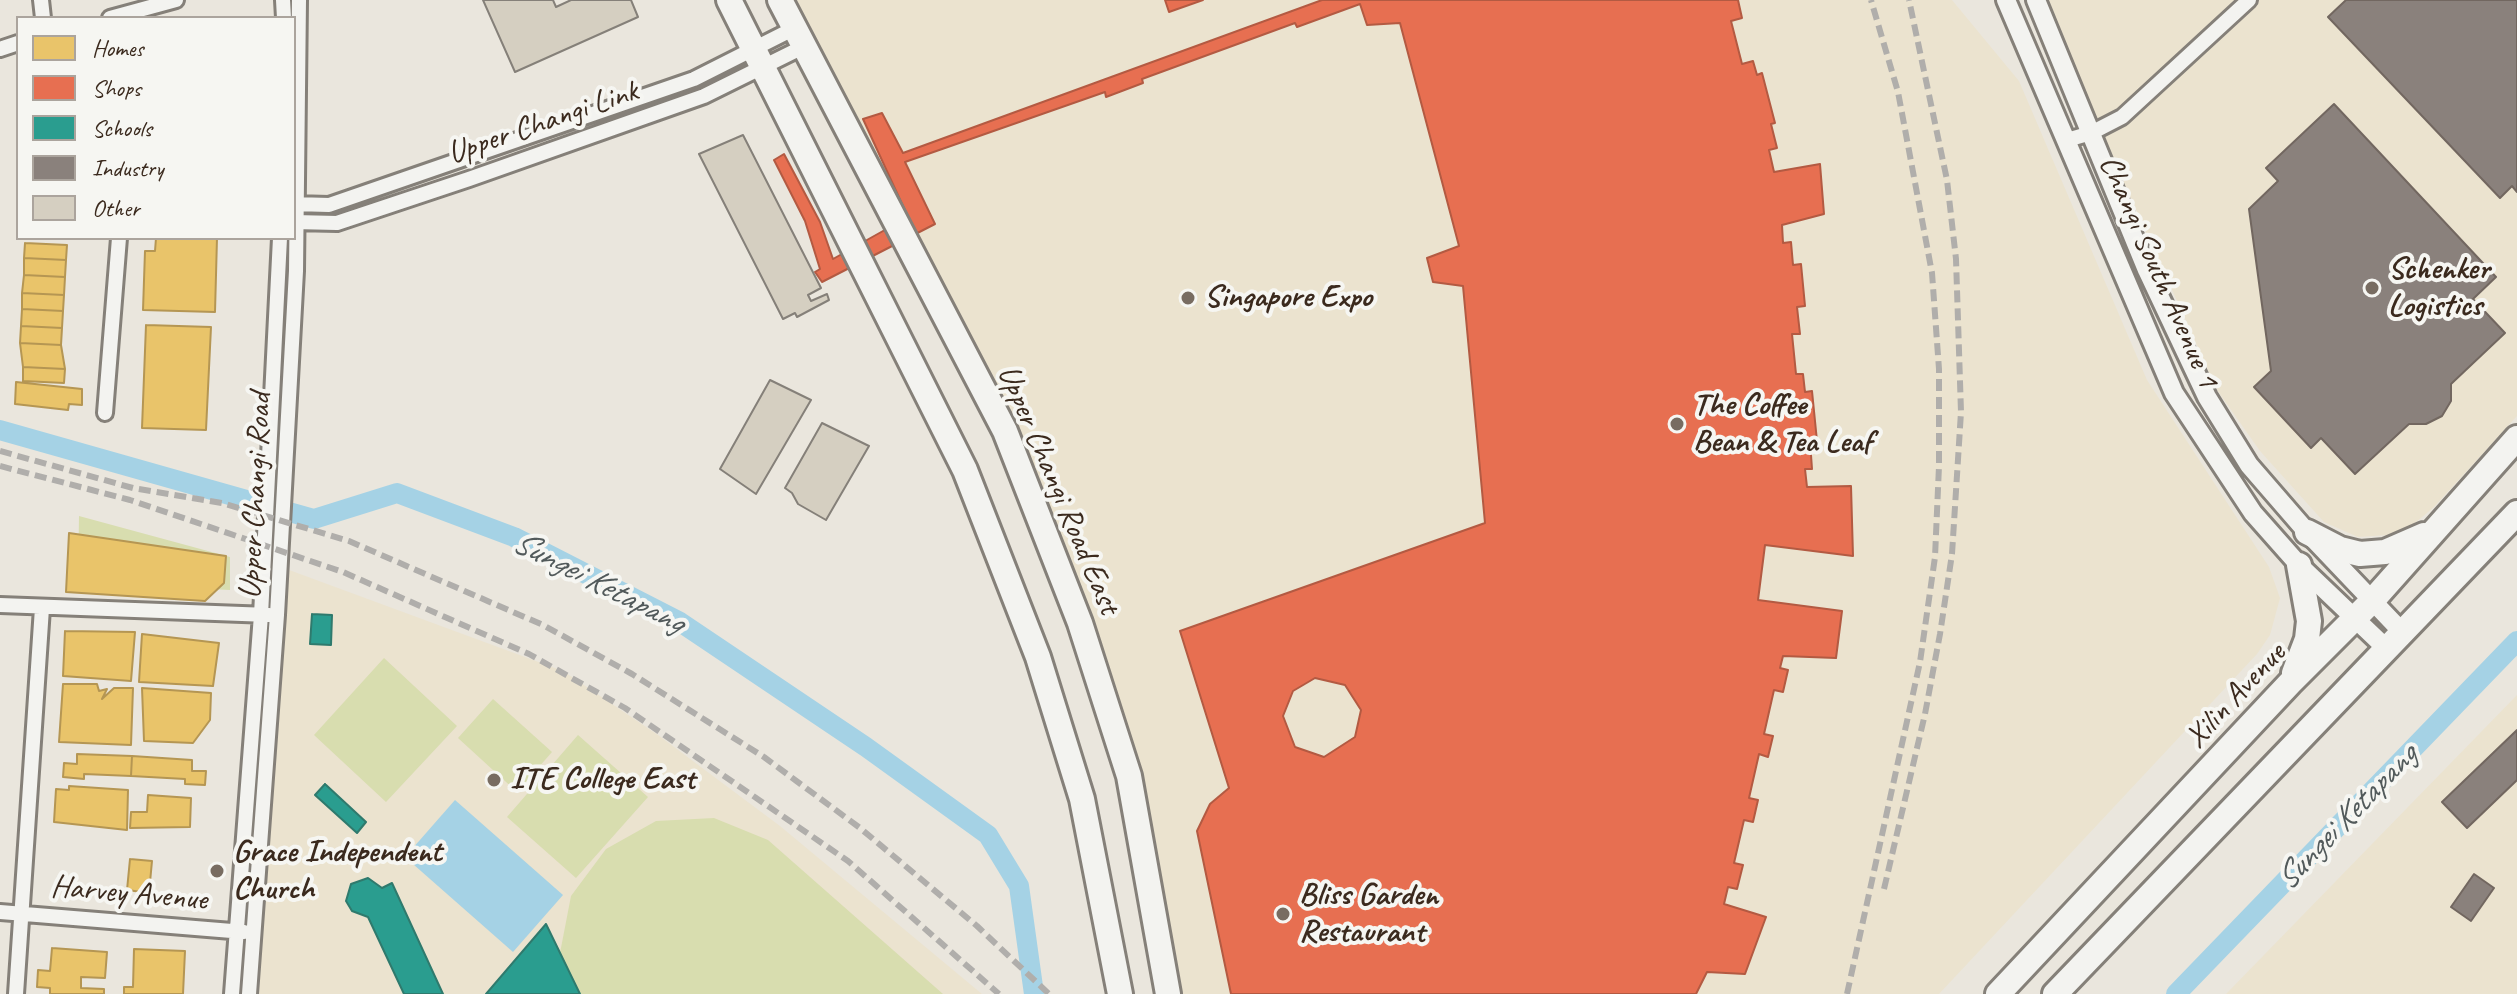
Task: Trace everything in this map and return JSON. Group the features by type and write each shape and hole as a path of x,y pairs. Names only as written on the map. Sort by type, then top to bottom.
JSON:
{"main road":[{"path":"729,0 965,470 1038,657 1082,799 1120,994"},
{"name":"Upper Changi Road East","path":"780,0 1005,431 1080,623 1129,776 1168,994"},
{"name":"Xilin Avenue","path":"1998,994 2290,683 2363,610 2517,438"},
{"path":"2055,994 2517,513"},
{"path":"2307,532 2340,549 2360,554 2385,552 2432,532"},
{"path":"2290,683 2307,639 2306,590 2299,565"}],"street":[{"path":"134,15 176,0"},
{"name":"Upper Changi Road","path":"296,222 299,0"},
{"name":"Changi South Avenue 1","path":"2006,0 2174,393 2253,513 2299,565 2363,610 2396,642"},
{"name":"Changi South Avenue 1","path":"2036,0 2147,270 2207,397 2249,465 2307,532 2363,610"},
{"path":"2067,140 2091,133 2122,117 2249,0"},
{"name":"Upper Changi Link","path":"296,222 337,223 704,96 758,59 798,38"},
{"name":"Upper Changi Link","path":"296,204 329,205 758,59"},
{"path":"105,413 119,240"},
{"name":"Upper Changi Road","path":"249,994 277,615 280,523 275,486 280,240"},
{"name":"Upper Changi Road","path":"232,994 261,615 265,519 275,486 295,240"},
{"path":"0,605 277,615"},
{"path":"16,994 42,608"},
{"name":"Harvey Avenue","path":"0,912 253,932"}],"shaded area":[{"name":"Singapore Expo","path":"772,0 1952,0 2019,81 2147,380 2269,567 2280,598 2270,635 2257,654 1939,994 1168,994 1123,781 1040,542 980,409"},
{"path":"2042,0 2517,0 2517,416 2434,507 2402,534 2358,537 2324,522 2260,451 2217,390"},
{"name":"ITE College East","path":"281,567 563,671 658,735 780,826 982,994 259,994"},
{"path":"2517,695 2517,994 2226,994"}],"green space":[{"path":"79,516 230,557 230,590 78,583"},
{"path":"384,658 457,726 386,802 314,735"},
{"path":"493,699 552,752 517,792 458,738"},
{"path":"578,735 648,797 576,878 507,817"},
{"path":"714,818 768,840 943,994 570,994 560,953 571,896 606,849 656,821"}],"water":[{"path":"455,800 563,895 513,952 405,857"}],"building: Homes":[{"path":"156,240 217,240 215,312 143,310 145,251 155,251"},
{"path":"25,243 67,245 66,260 24,258"},
{"path":"24,258 66,260 65,277 24,275"},
{"path":"24,275 65,277 64,295 22,293"},
{"path":"22,293 64,295 63,311 22,309"},
{"path":"22,309 63,311 62,328 21,326"},
{"path":"146,325 211,327 206,430 142,428"},
{"path":"21,326 62,328 61,345 20,343"},
{"path":"20,343 61,345 65,369 23,367"},
{"path":"23,367 65,369 64,383 23,381"},
{"path":"16,382 82,389 82,405 69,404 68,410 15,404"},
{"path":"69,533 226,556 224,583 205,601 66,592"},
{"path":"65,631 135,632 131,681 63,676"},
{"path":"142,634 219,643 213,686 139,682"},
{"path":"63,684 97,684 99,691 107,689 102,699 114,688 133,688 131,745 59,742"},
{"path":"142,688 211,693 210,720 193,743 144,741"},
{"path":"77,754 132,756 131,776 84,774 84,779 63,777 64,763 77,764"},
{"path":"132,756 192,760 192,771 206,771 205,785 185,784 185,779 131,776"},
{"path":"69,786 128,790 127,830 54,822 56,789 69,790"},
{"path":"148,795 191,798 190,827 130,828 131,812 147,812"},
{"path":"130,859 152,861 149,893 127,890"},
{"path":"52,948 107,952 105,978 81,977 81,988 104,989 104,994 50,994 50,988 37,987 38,970 50,971"},
{"path":"134,949 185,951 183,994 124,994 124,987 133,987"}],"building: Shops":[{"path":"1165,0 1203,0 1169,12"},
{"path":"1322,0 1738,0 1742,18 1731,21 1742,64 1753,61 1757,75 1762,73 1775,123 1771,124 1777,148 1769,150 1774,172 1820,164 1824,214 1782,225 1783,243 1791,242 1793,265 1801,264 1805,306 1797,307 1800,334 1792,334 1796,374 1803,374 1805,392 1812,391 1817,441 1810,441 1812,469 1805,469 1807,487 1851,486 1853,556 1765,545 1758,600 1842,611 1836,658 1783,656 1780,668 1788,670 1783,692 1774,690 1764,734 1773,736 1768,757 1759,754 1749,798 1758,800 1753,822 1744,820 1734,863 1743,865 1737,889 1728,887 1724,904 1766,917 1745,974 1707,972 1696,994 1231,994 1197,831 1210,804 1229,788 1180,631 1485,523 1463,286 1433,282 1427,258 1459,246 1400,23 1367,25 1360,4 1297,27 1295,23 1142,79 1143,83 1106,97 1105,92 905,162 935,224 822,282 815,272 820,269 805,221 774,160 784,154 820,222 833,259 908,217 863,119 882,113 903,153","holes":["1315,678 1345,685 1361,710 1355,737 1324,757 1295,747 1283,716 1293,691"]}],"building: Schools":[{"path":"312,614 332,615 331,645 310,644"},
{"path":"325,784 366,822 357,833 315,795"},
{"path":"368,878 382,888 392,883 443,994 404,994 368,917 352,911 346,901 351,884"},
{"path":"546,924 580,994 486,994"}],"building: Industry":[{"name":"Schenker Logistics","path":"2346,0 2517,0 2517,192 2512,186 2500,198 2328,17"},
{"name":"Schenker Logistics","path":"2334,104 2496,277 2473,299 2505,333 2451,384 2451,401 2442,416 2426,424 2409,424 2355,474 2321,438 2311,448 2254,387 2271,371 2249,209 2278,181 2266,168"},
{"path":"2517,730 2517,780 2467,828 2442,802"},
{"path":"2474,874 2494,888 2471,921 2451,907"}],"building: Other":[{"path":"483,0 553,0 556,7 571,0 631,0 638,17 515,72"},
{"path":"743,135 821,288 808,295 811,301 827,294 829,300 797,317 795,313 783,319 699,154"},
{"path":"770,380 811,400 756,494 720,469"},
{"path":"822,423 869,446 826,520 798,504 785,488"}],"waterway":[{"name":"Sungei Ketapang","path":"0,430 314,519 397,493 514,537 680,622 866,747 988,835 1019,886 1034,994"},
{"name":"Sungei Ketapang","path":"2176,994 2517,641"}],"railway":[{"path":"1847,994 1920,662 1935,557 1939,466 1939,369 1932,273 1898,92 1871,0"},
{"path":"1884,889 1925,714 1940,634 1952,554 1961,412 1956,259 1947,180 1909,0"},
{"path":"0,451 133,488 222,503 349,541 543,625 632,674 764,757 860,828 977,926 1049,994"},
{"path":"0,466 130,500 343,572 529,654 625,708 848,861 999,994"}],"place":[{"name":"Schenker Logistics","path":"2372,288"},
{"name":"Singapore Expo","path":"1188,298"},
{"name":"The Coffee Bean & Tea Leaf","path":"1677,424"},
{"name":"ITE College East","path":"494,780"},
{"name":"Grace Independent Church","path":"217,871"},
{"name":"Bliss Garden Restaurant","path":"1283,914"}]}
